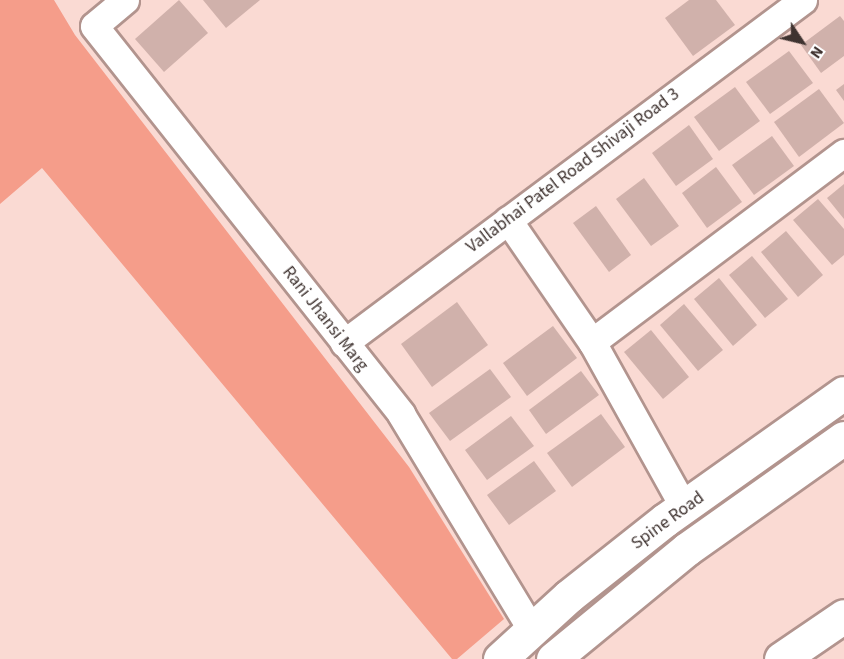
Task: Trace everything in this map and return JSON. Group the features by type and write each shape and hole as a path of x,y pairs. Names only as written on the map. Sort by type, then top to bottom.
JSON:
{"main road":[{"name":"Spine Road","path":"500,659 569,596 684,507 844,393"},
{"name":"Spine Road","path":"553,659 687,549 844,438"},
{"path":"782,659 844,616"}],"street":[{"name":"Rani Jhansi Marg","path":"125,0 94,26 401,414 532,630"},
{"name":"Vallabhai Patel Road Shivaji Road 3","path":"344,343 508,220 770,9 803,0"},
{"path":"591,342 844,153"},
{"path":"508,220 591,342 684,507"}],"shaded area":[{"path":"0,0 54,0 75,35 409,467 504,619 457,659 452,659 42,168 0,204"}],"building":[{"path":"179,0 208,33 164,72 135,39"},
{"path":"203,0 260,0 226,28"},
{"path":"689,0 716,0 735,25 693,56 665,18"},
{"path":"840,16 844,21 844,56 821,73 801,45"},
{"path":"789,51 813,83 770,114 746,82"},
{"path":"844,84 844,101 836,90"},
{"path":"735,87 760,121 719,151 694,117"},
{"path":"819,89 844,123 799,157 774,122"},
{"path":"689,125 713,159 676,186 652,153"},
{"path":"772,136 794,166 754,195 732,165"},
{"path":"716,167 742,202 707,228 682,193"},
{"path":"644,178 679,226 651,246 616,199"},
{"path":"844,184 844,219 827,198"},
{"path":"818,199 844,229 844,255 832,265 793,220"},
{"path":"596,206 631,255 609,272 573,223"},
{"path":"786,231 823,275 798,297 761,252"},
{"path":"752,256 788,299 765,318 729,275"},
{"path":"719,278 757,325 733,346 694,299"},
{"path":"457,302 488,345 432,387 401,344"},
{"path":"684,304 723,350 698,371 660,325"},
{"path":"553,326 577,358 527,396 503,363"},
{"path":"651,330 689,377 663,399 624,352"},
{"path":"490,369 511,397 450,441 429,413"},
{"path":"581,371 599,395 546,434 529,410"},
{"path":"601,414 625,447 572,487 547,453"},
{"path":"511,416 534,446 487,480 465,450"},
{"path":"534,461 556,491 509,525 487,495"}]}
